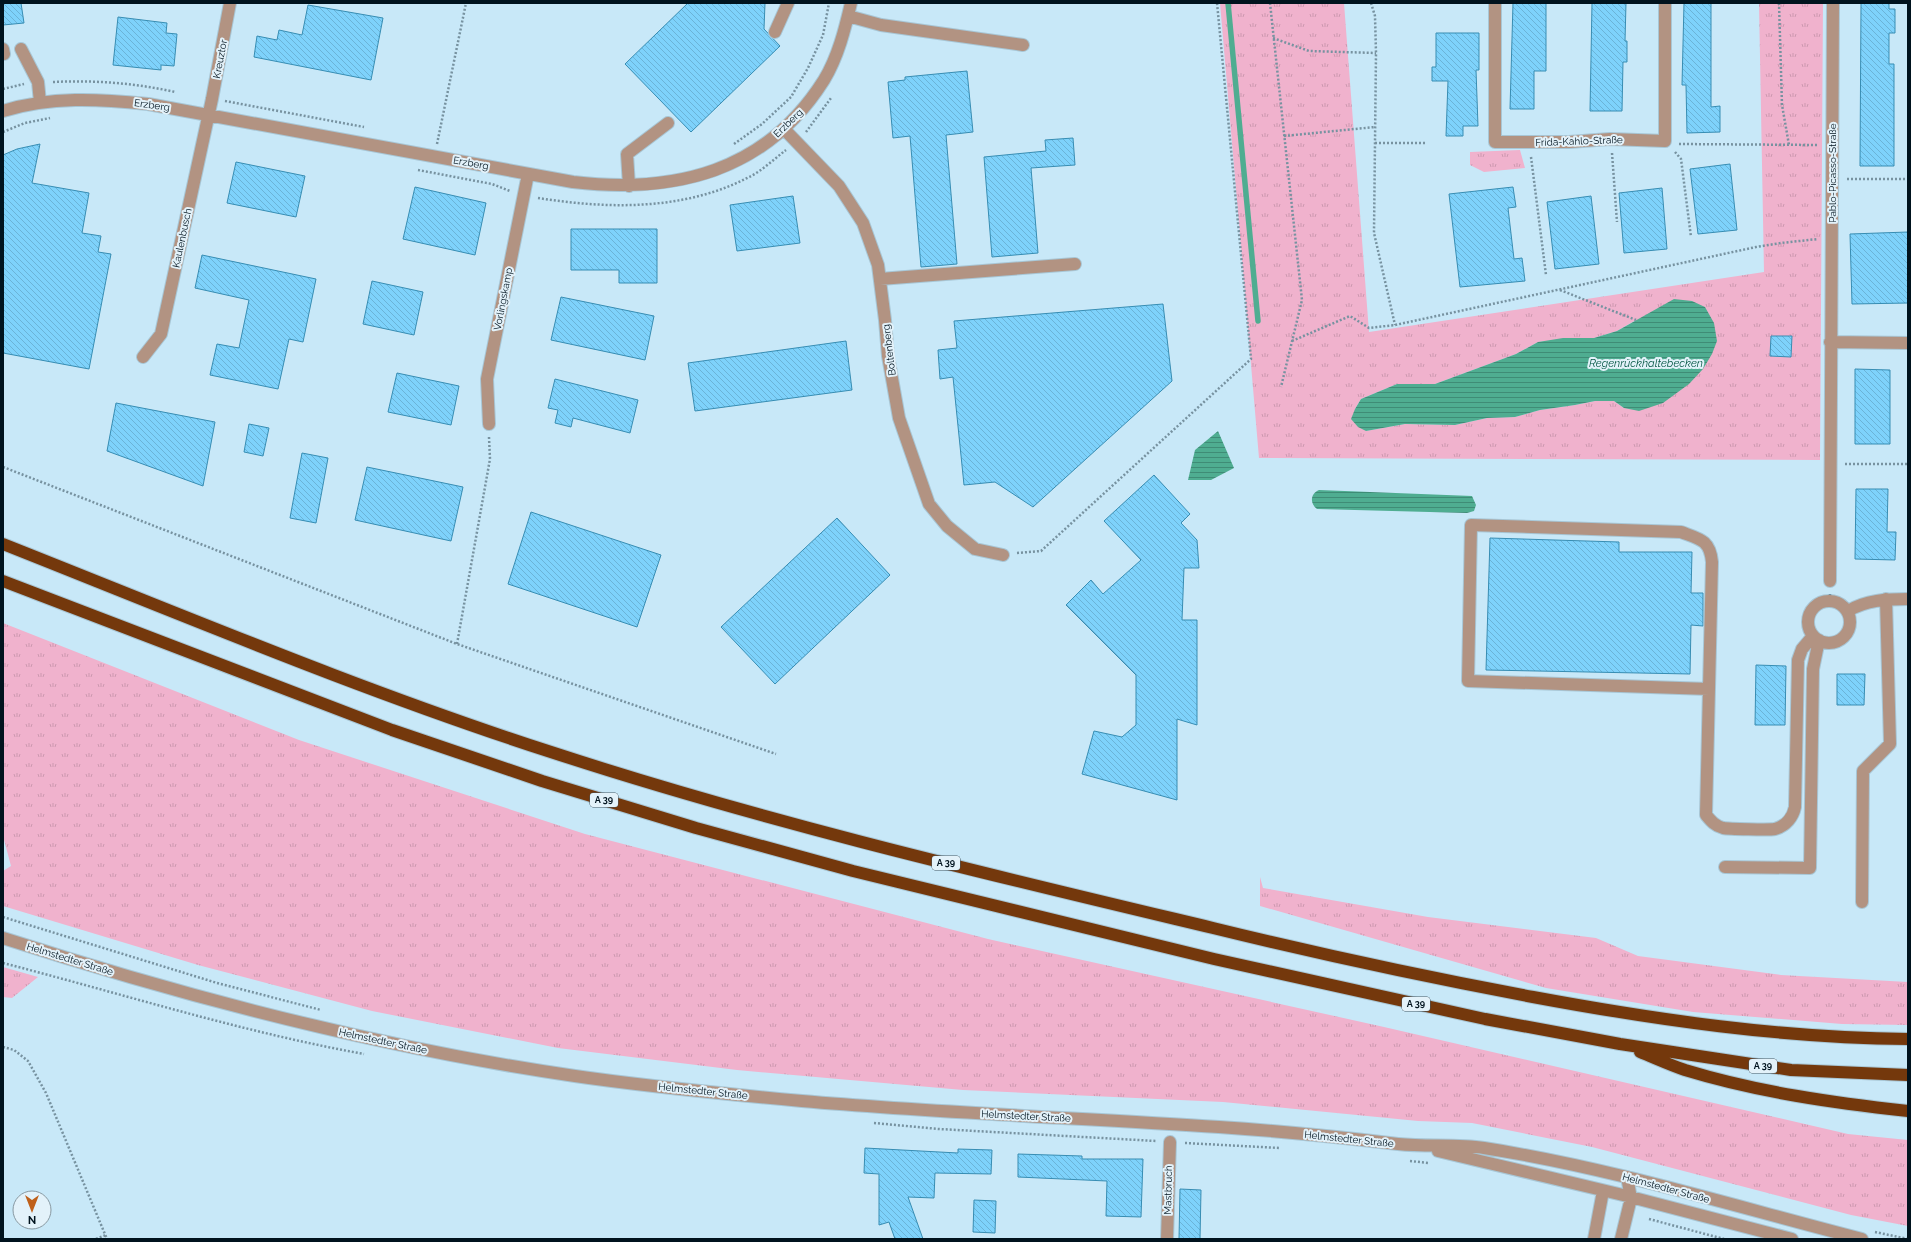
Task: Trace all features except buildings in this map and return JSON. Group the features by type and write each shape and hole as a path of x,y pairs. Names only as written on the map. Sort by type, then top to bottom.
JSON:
{"highway":[{"name":"A 39","path":"3,544 209,626 387,694 551,752 704,799 860,841 1021,882 1331,956 1490,989 1690,1023 1799,1034 1908,1039"},
{"name":"A 39","path":"8,583 392,730 542,781 696,828 852,871 1214,960 1485,1019 1620,1044 1791,1070 1908,1075"},
{"path":"1620,1044 1685,1070 1756,1087 1856,1105 1908,1111"}],"street":[{"name":"Kreuztor","path":"209,114 230,3"},
{"path":"775,32 788,3"},
{"name":"Erzberg","path":"3,111 40,102 62,99 107,100 148,104 209,114 528,174 581,183 629,186 690,178 721,169 740,160 761,147 784,129 807,104 825,79 838,51 851,3"},
{"name":"Frida-Kahlo-Straße","path":"1495,3 1495,142 1569,142 1610,139 1665,141"},
{"path":"1665,3 1665,141"},
{"name":"Pablo-Picasso-Straße","path":"1830,581 1830,342 1833,3"},
{"path":"848,16 881,25 1023,45"},
{"path":"22,49 38,82 40,102"},
{"name":"Kaulenbusch","path":"143,357 162,334 209,114"},
{"path":"629,186 627,154 668,123"},
{"name":"Boltenberg","path":"784,129 839,186 863,223 878,266 888,356 899,418 929,504 947,526 975,549 1003,555"},
{"name":"Vorlingskamp","path":"489,424 487,379 528,174"},
{"path":"880,279 1075,264"},
{"path":"1830,342 1908,343"},
{"path":"1709,690 1468,681 1472,525 1681,532 1707,543 1711,551 1712,562 1709,690 1706,815 1713,823 1723,828 1776,829 1787,822 1793,815 1795,807 1798,660 1802,649 1816,638"},
{"path":"1862,902 1863,771 1890,744 1886,599"},
{"path":"1848,611 1857,606 1886,599 1908,599"},
{"path":"1830,600 1843,606 1848,611 1851,625 1845,637 1832,643 1816,638 1810,630 1809,616 1817,605 1830,600"},
{"path":"1725,867 1810,868 1813,669 1816,638"},
{"name":"Helmstedter Straße","path":"3,938 59,956 199,996 303,1023 396,1044 575,1076 718,1093 941,1112 1220,1127 1291,1132 1419,1146 1476,1147 1565,1163 1628,1177 1862,1239"},
{"name":"Mastbruch","path":"1167,1239 1170,1142"},
{"name":"Helmstedter Straße","path":"1419,1146 1792,1239"},
{"path":"1594,1239 1603,1191 1628,1177 1630,1198 1621,1239"}],"path":[{"path":"435,157 466,3"},
{"path":"729,148 762,124 791,97 808,68 823,35 829,3"},
{"path":"1003,555 1040,551 1251,360 1217,3"},
{"path":"1270,3 1302,300 1281,387"},
{"path":"1371,3 1375,16 1376,53 1374,233 1395,325"},
{"path":"1779,3 1782,105 1789,145"},
{"path":"1273,38 1309,51 1376,53"},
{"path":"3,132 25,123 56,117"},
{"path":"338,121 368,128"},
{"path":"1284,136 1375,127"},
{"path":"1610,139 1616,222"},
{"path":"430,140 446,143"},
{"path":"1665,141 1679,144 1832,146"},
{"path":"1665,141 1681,160 1691,237"},
{"path":"1375,143 1426,143"},
{"path":"1530,150 1546,275"},
{"path":"1832,179 1908,179"},
{"path":"1292,341 1350,316 1368,328 1395,325 1781,243 1832,238"},
{"path":"1559,290 1636,320"},
{"path":"457,644 490,459 489,424"},
{"path":"1830,463 1908,464"},
{"path":"3,467 457,644 776,754"},
{"path":"3,917 217,984 325,1011"},
{"path":"3,1047 14,1050 28,1061 46,1093 107,1239"},
{"path":"1170,1142 1286,1149"},
{"path":"1410,1161 1432,1164"},
{"path":"1646,1218 1724,1239"},
{"path":"96,1239 106,1235"}],"green space":[{"path":"1220,3 1344,3 1369,332 1764,272 1759,3 1823,3 1820,460 1259,458","holes":["1636,320 1624,408 1614,401 1595,401 1540,410 1515,417 1487,418 1455,425 1405,424 1366,431 1355,409 1361,399 1397,384 1435,384 1516,354 1538,342 1594,338 1617,331"]},
{"path":"1520,150 1525,168 1484,172 1470,165 1470,152"},
{"path":"3,623 299,740 585,834 988,939 1384,1027 1848,1134 1908,1140 1908,1226 1851,1215 1592,1147 1472,1123 1418,1121 1223,1102 963,1090 737,1070 558,1048 372,1011 198,965 3,906 3,871 11,866 3,836"},
{"path":"1260,877 1263,888 1428,917 1596,938 1638,956 1781,975 1908,982 1908,1025 1842,1024 1693,1012 1546,988 1260,906"},
{"path":"3,967 38,977 12,998 3,997"}],"water":[{"name":"Regenrückhaltebecken","path":"1674,299 1692,301 1705,307 1714,323 1717,341 1712,354 1703,369 1689,384 1663,403 1639,411 1624,408 1614,401 1595,401 1540,410 1515,417 1487,418 1455,425 1405,424 1366,431 1358,427 1351,419 1361,399 1397,384 1435,384 1516,354 1538,342 1563,338 1594,338 1617,331"},
{"path":"1218,431 1234,468 1211,480 1188,480 1195,450"},
{"path":"1319,490 1472,496 1476,505 1474,511 1467,513 1317,509 1314,507 1312,498 1314,493"}],"waterway":[{"path":"1228,3 1258,321"}]}
